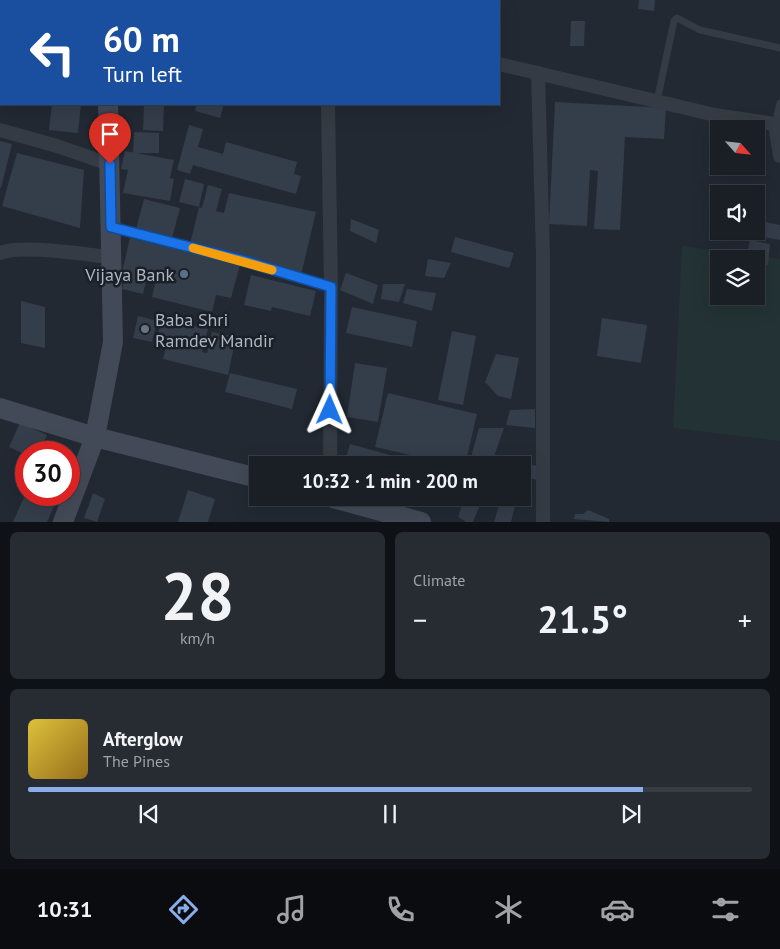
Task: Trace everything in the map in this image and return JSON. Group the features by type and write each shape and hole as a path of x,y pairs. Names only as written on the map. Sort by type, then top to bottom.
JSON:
{"main road":[{"path":"63,522 94,437 113,342 108,105"},
{"path":"0,408 94,437 249,476"},
{"path":"362,506 421,522"}],"street":[{"path":"500,64 715,115 775,124 780,156"},
{"path":"538,73 543,255 543,522"},
{"path":"328,105 331,287 330,456"},
{"path":"0,130 57,146 110,164"},
{"path":"0,253 6,250 45,251 111,257"}],"lane":[{"path":"657,101 674,21 677,18 700,30 780,48"},
{"path":"775,124 780,103"},
{"path":"111,227 241,260 331,287"}],"shaded area":[{"path":"682,246 712,250 710,250 710,305 765,305 765,257 780,259 780,441 673,428"}],"building":[{"path":"639,0 655,0 654,11 638,9"},
{"path":"571,21 585,21 584,46 570,46"},
{"path":"555,102 666,108 664,139 625,137 620,230 594,229 598,171 590,170 587,226 549,224"},
{"path":"52,105 81,105 78,133 49,130"},
{"path":"144,105 164,105 163,131 143,130"},
{"path":"197,105 224,105 220,118 195,111"},
{"path":"189,125 203,129 198,147 223,154 226,142 297,162 294,174 301,176 296,194 193,165 190,174 177,170"},
{"path":"134,132 159,133 159,153 133,153"},
{"path":"0,141 12,144 1,188 0,188"},
{"path":"125,151 174,160 170,178 174,179 170,201 123,193 128,170 121,169"},
{"path":"17,153 84,170 80,228 2,206"},
{"path":"185,179 204,184 199,207 179,202"},
{"path":"208,185 222,189 216,211 224,213 229,193 316,212 301,275 190,244 199,207 202,208"},
{"path":"144,199 180,208 172,238 136,229"},
{"path":"351,219 379,230 376,243 350,231"},
{"path":"765,222 780,225 780,240 765,237"},
{"path":"455,237 514,253 509,268 451,252"},
{"path":"130,238 240,265 231,298 216,295 212,312 152,297 156,280 147,278 143,294 122,289 126,273 122,272"},
{"path":"750,240 770,244 768,265 765,265 765,250 748,250"},
{"path":"428,259 451,263 444,278 425,276"},
{"path":"346,273 378,285 373,304 340,290"},
{"path":"251,275 316,291 310,316 272,307 271,311 244,305"},
{"path":"383,284 405,284 399,302 381,299"},
{"path":"407,289 436,293 432,311 403,303"},
{"path":"21,301 45,307 45,348 21,343"},
{"path":"352,307 417,321 412,347 346,333"},
{"name":"Baba Shri Ramdev Mandir","path":"138,316 157,321 152,342 133,338"},
{"path":"162,318 208,329 202,352 207,353 212,332 236,337 228,375 163,359 167,344 156,342"},
{"path":"602,318 647,325 641,363 597,356"},
{"path":"452,331 476,336 463,405 438,400"},
{"path":"496,354 519,358 511,399 498,396 485,382"},
{"path":"355,363 387,368 378,422 347,417"},
{"path":"230,373 297,389 292,409 225,392"},
{"path":"388,393 477,414 467,456 414,456 375,447"},
{"path":"535,409 535,428 506,425 510,410"},
{"path":"20,423 47,435 44,441 15,441 15,450 9,447"},
{"path":"479,428 504,428 494,456 471,456"},
{"path":"350,444 390,455 390,456 347,456"},
{"path":"531,465 537,466 537,480 531,478"},
{"path":"188,490 215,499 208,522 178,522"},
{"path":"93,493 105,499 97,522 84,518"},
{"path":"20,506 54,506 47,522 13,522"},
{"path":"461,506 480,506 473,522 466,522 458,517"},
{"path":"499,506 515,506 511,522 494,522"},
{"path":"588,510 609,519 609,522 574,519 575,514 583,514"}],"slow traffic":[{"path":"193,248 272,270"}],"place":[{"name":"Vijaya Bank","path":"184,274"},
{"name":"Baba Shri Ramdev Mandir","path":"145,329"}],"route":[{"path":"110,164 111,227 241,260 331,287 330,410"}]}
